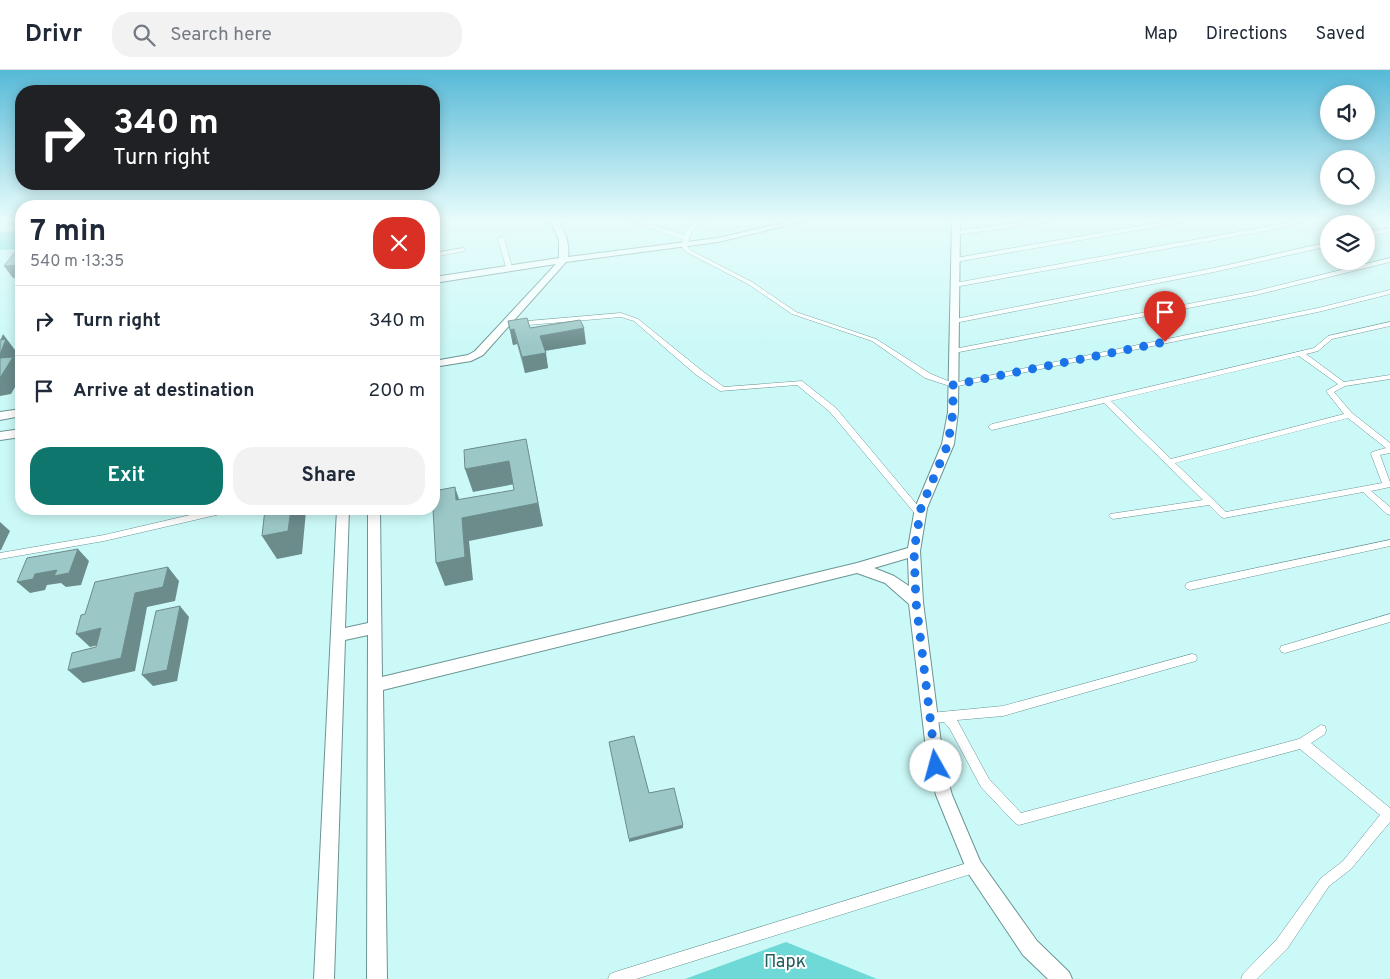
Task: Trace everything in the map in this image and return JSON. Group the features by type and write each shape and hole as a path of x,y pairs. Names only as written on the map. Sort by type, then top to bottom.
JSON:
{"street":[{"path":"508,262 509,267"},
{"path":"440,279 509,267 558,262"},
{"path":"440,363 471,358 479,353 562,262"},
{"path":"710,262 750,283 794,313 874,340 928,376 953,385 1318,310 1390,292"},
{"path":"956,262 953,412 948,444 920,514 914,551 916,602 936,766 944,795 974,867 1030,948 1062,979"},
{"path":"955,285 1080,262"},
{"path":"955,321 1248,262"},
{"path":"954,351 1256,292 1380,262"},
{"path":"504,326 621,315 636,320 698,372 723,389 799,383 833,410 920,514"},
{"path":"992,427 1301,354 1316,350 1330,336 1390,324"},
{"path":"1301,354 1343,384"},
{"path":"1105,400 1224,515 1387,485 1375,454 1390,448 1349,415 1330,391 1343,384 1390,377"},
{"path":"1169,462 1349,415"},
{"path":"0,426 3,416"},
{"path":"0,436 15,434"},
{"path":"1364,489 1390,512"},
{"path":"1113,516 1211,502"},
{"path":"0,556 104,538 203,515"},
{"path":"324,979 343,515"},
{"path":"374,515 377,979"},
{"path":"1190,586 1390,543"},
{"path":"375,685 856,568 914,551"},
{"path":"856,568 889,579 903,587 916,602"},
{"path":"1285,649 1390,618"},
{"path":"338,636 375,627"},
{"path":"930,718 1003,711 1192,658"},
{"path":"947,717 954,725 985,783 1018,819 1302,743 1322,730"},
{"path":"1248,979 1282,944 1325,882 1347,865 1389,816 1302,743"},
{"path":"615,979 974,867"}],"green space":[{"name":"Парк","path":"786,942 877,979 685,979"}],"building":[{"path":"7,262 15,262 15,265 4,266"},
{"path":"527,318 530,328 580,320 584,328 540,336 546,353 522,357 514,329 510,330 508,321"},
{"path":"6,339 0,355 0,340"},
{"path":"13,357 0,378 0,358"},
{"path":"526,439 538,503 462,518 465,557 436,563 433,515 440,515 440,490 455,487 456,500 514,490 509,461 465,469 464,450"},
{"path":"264,515 290,515 288,531 262,536"},
{"path":"78,549 69,573 54,576 57,570 35,574 33,579 17,582 27,558"},
{"path":"168,567 163,587 135,593 121,658 68,670 72,653 96,647 101,628 76,634 81,615 85,614 95,582"},
{"path":"180,606 167,670 142,675 156,611"},
{"path":"634,736 649,793 674,788 683,825 629,839 609,742"}],"route":[{"path":"936,766 916,602 914,551 921,508 938,472 948,444 953,412 953,385 1165,342"}]}
